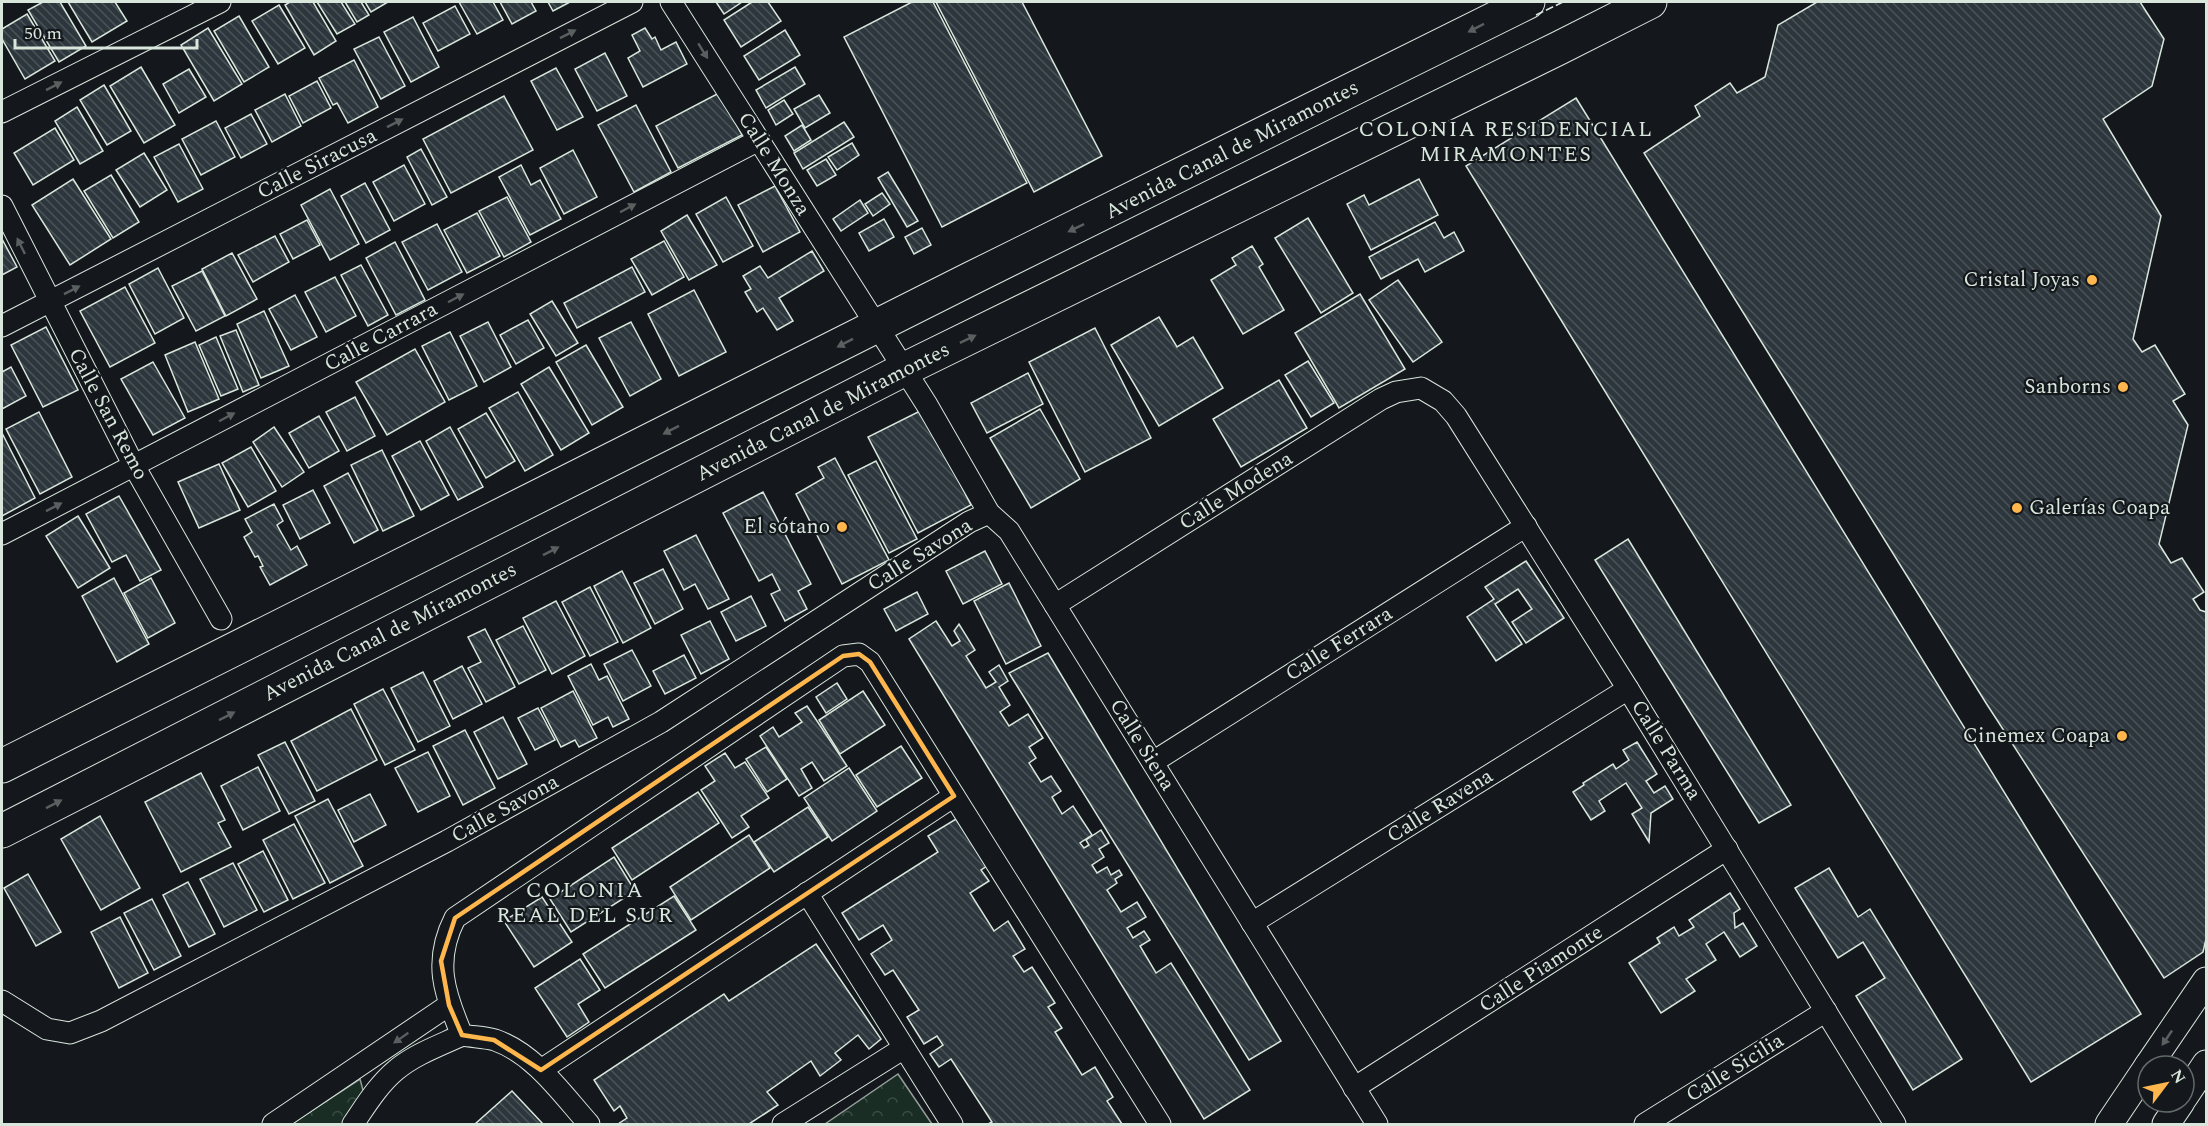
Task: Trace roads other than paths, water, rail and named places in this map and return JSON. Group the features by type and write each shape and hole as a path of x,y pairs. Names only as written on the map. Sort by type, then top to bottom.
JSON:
{"main road":[{"name":"Avenida Canal de Miramontes","path":"2,766 1528,2"},
{"name":"Avenida Canal de Miramontes","path":"2,831 905,369 1650,2"}],"street":[{"path":"2,112 219,2"},
{"name":"Calle Siracusa","path":"2,326 632,2"},
{"name":"Calle Monza","path":"671,2 905,369"},
{"name":"Calle Carrara","path":"2,534 759,140"},
{"name":"Calle San Remo","path":"2,206 134,466 221,619"},
{"name":"Calle Siena","path":"905,369 989,513 1009,531 1377,1125"},
{"name":"Calle Parma","path":"1421,388 1443,401 1456,416 1628,689 1895,1125"},
{"name":"Calle Modena","path":"1055,605 1381,399 1396,392 1421,388"},
{"name":"Calle Savona","path":"2,1001 47,1029 70,1033 101,1021 447,841 661,722 969,522 989,513"},
{"name":"Calle Ferrara","path":"1153,762 1526,526"},
{"path":"462,1035 449,1005 441,961 445,937 455,918 843,656 859,654 870,662 1160,1125"},
{"name":"Calle Ravena","path":"1252,923 1628,689"},
{"path":"542,1070 954,796"},
{"name":"Calle Piamonte","path":"1354,1088 1727,849"},
{"path":"807,893 952,1125"},
{"path":"2156,1054 2206,981"},
{"path":"273,1125 301,1118 449,1005"},
{"name":"Calle Sicilia","path":"1645,1125 1826,1011"},
{"path":"353,1125 378,1088 397,1069 417,1056 462,1035 494,1040 519,1052 542,1070 589,1125"},
{"path":"783,1125 904,1048"},
{"path":"2196,1079 2206,1064"},
{"path":"2109,1125 2136,1084"}],"place":[{"name":"Cristal Joyas","path":"2092,280"},
{"name":"Sanborns","path":"2123,387"},
{"name":"Galerías Coapa","path":"2017,508"},
{"name":"El sótano","path":"842,527"},
{"name":"Cinemex Coapa","path":"2122,736"}],"district":[{"name":"COLONIA RESIDENCIAL MIRAMONTES","path":"1506,142"},
{"name":"COLONIA REAL DEL SUR","path":"585,902"}]}
